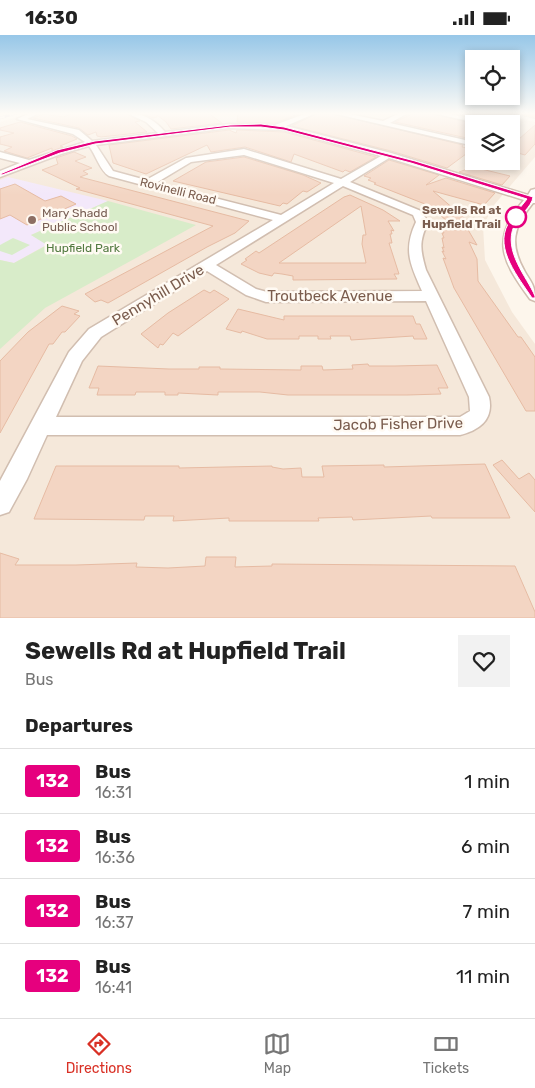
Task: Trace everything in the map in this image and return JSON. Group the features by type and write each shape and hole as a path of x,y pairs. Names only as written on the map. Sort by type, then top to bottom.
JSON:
{"street":[{"name":"Rovinelli Road","path":"84,140 102,159 107,172 282,219"},
{"path":"0,174 68,148 116,140"},
{"path":"329,140 534,197 511,225 509,243 514,265 535,296"},
{"path":"148,183 189,160 237,152 252,154 342,183"},
{"path":"0,155 29,163"},
{"name":"Pennyhill Drive","path":"0,503 19,471 74,357 84,343 95,333 388,155"},
{"name":"Jacob Fisher Drive","path":"41,426 467,425 479,415 481,403 419,270 414,249 415,238 422,222 420,216 398,204 342,183"},
{"name":"Troutbeck Avenue","path":"208,266 251,292 266,297 430,296"}],"shaded area":[{"path":"0,140 465,140 465,170 520,170 520,140 535,140 535,157 494,205 483,226 485,260 512,312 535,344 535,618 0,618"},
{"name":"Mary Shadd Public School","path":"8,177 108,201 31,235 48,244 14,263 0,260 0,180"}],"green space":[{"name":"Hupfield Park","path":"108,201 196,225 45,308 0,349 0,260 14,263 47,245 31,235"},
{"path":"13,238 30,245 12,255 0,251 0,245"}],"building":[{"path":"0,140 74,140 60,146 63,147 52,151 52,148 27,158 4,151 12,147 0,144"},
{"path":"147,140 314,140 376,157 350,172 345,170 343,172 294,154 291,162 245,147 211,152 207,145 146,174 113,163 109,145"},
{"path":"348,140 443,140 463,145 465,155 447,168"},
{"path":"520,140 535,140 535,144 525,155 520,154"},
{"path":"74,152 86,157 75,161 92,168 83,171 88,174 80,177 249,221 235,233 108,303 101,300 95,302 85,294 213,226 76,189 80,188 42,170 58,164 56,158"},
{"path":"244,157 303,175 321,183 307,192 303,191 287,204 283,203 280,206 173,181 206,162"},
{"path":"389,160 439,175 426,185 446,178 495,193 484,205 433,191 469,222 466,222 470,228 467,228 477,245 469,242 477,259 478,281 518,337 521,337 535,357 535,411 526,411 454,288 443,258 446,259 442,251 444,252 442,233 444,233 442,229 457,230 430,206 374,184 376,183 368,180 371,178 364,176"},
{"path":"465,170 485,170 510,176 502,185 459,172"},
{"path":"15,184 45,201 61,196 76,204 27,225 10,215 0,219 0,189"},
{"path":"350,195 383,210 400,221 388,221 394,231 391,230 392,243 389,243 399,274 394,274 397,279 293,280 293,276 274,273 272,276 259,273 241,264 256,251 259,253 344,197","holes":["361,206 366,235 363,235 362,244 366,263 279,263"]},
{"path":"204,290 210,293 214,290 229,299 178,336 173,333 158,348 141,334 168,313"},
{"path":"62,306 79,311 74,314 80,316 65,332 62,332 53,344 49,344 0,433 0,361 28,332"},
{"path":"238,309 284,320 284,316 413,316 416,324 420,324 427,339 414,339 413,336 351,340 350,336 330,336 331,339 318,339 318,336 299,336 299,339 267,339 242,331 241,333 226,329"},
{"path":"368,364 369,366 437,365 448,388 438,388 441,394 407,395 288,395 260,392 218,392 218,395 178,393 178,395 165,395 165,392 136,392 135,395 97,395 99,388 89,388 98,366 169,369 220,367 220,369 301,370 301,366 322,366 323,370 353,369 352,365"},
{"path":"502,460 519,479 529,473 535,480 535,512 493,465"},
{"path":"485,464 510,518 432,518 431,516 353,520 352,517 318,518 319,521 229,521 229,518 173,521 174,516 145,516 144,520 34,519 56,466 179,466 179,468 272,466 283,469 301,468 302,477 324,477 322,466 384,465 384,467"},
{"path":"0,553 19,559 15,565 137,563 136,567 168,568 205,566 206,557 236,557 235,567 272,566 272,564 515,566 535,612 535,618 0,618"}],"bus line":[{"name":"132","path":"0,174 68,148 117,140"},
{"name":"132","path":"330,140 413,162 482,185 531,198 511,225 509,249 514,265 522,280 535,296"}],"place":[{"name":"Sewells Rd at Hupfield Trail","path":"516,217"},
{"name":"Mary Shadd Public School","path":"32,220"}]}
